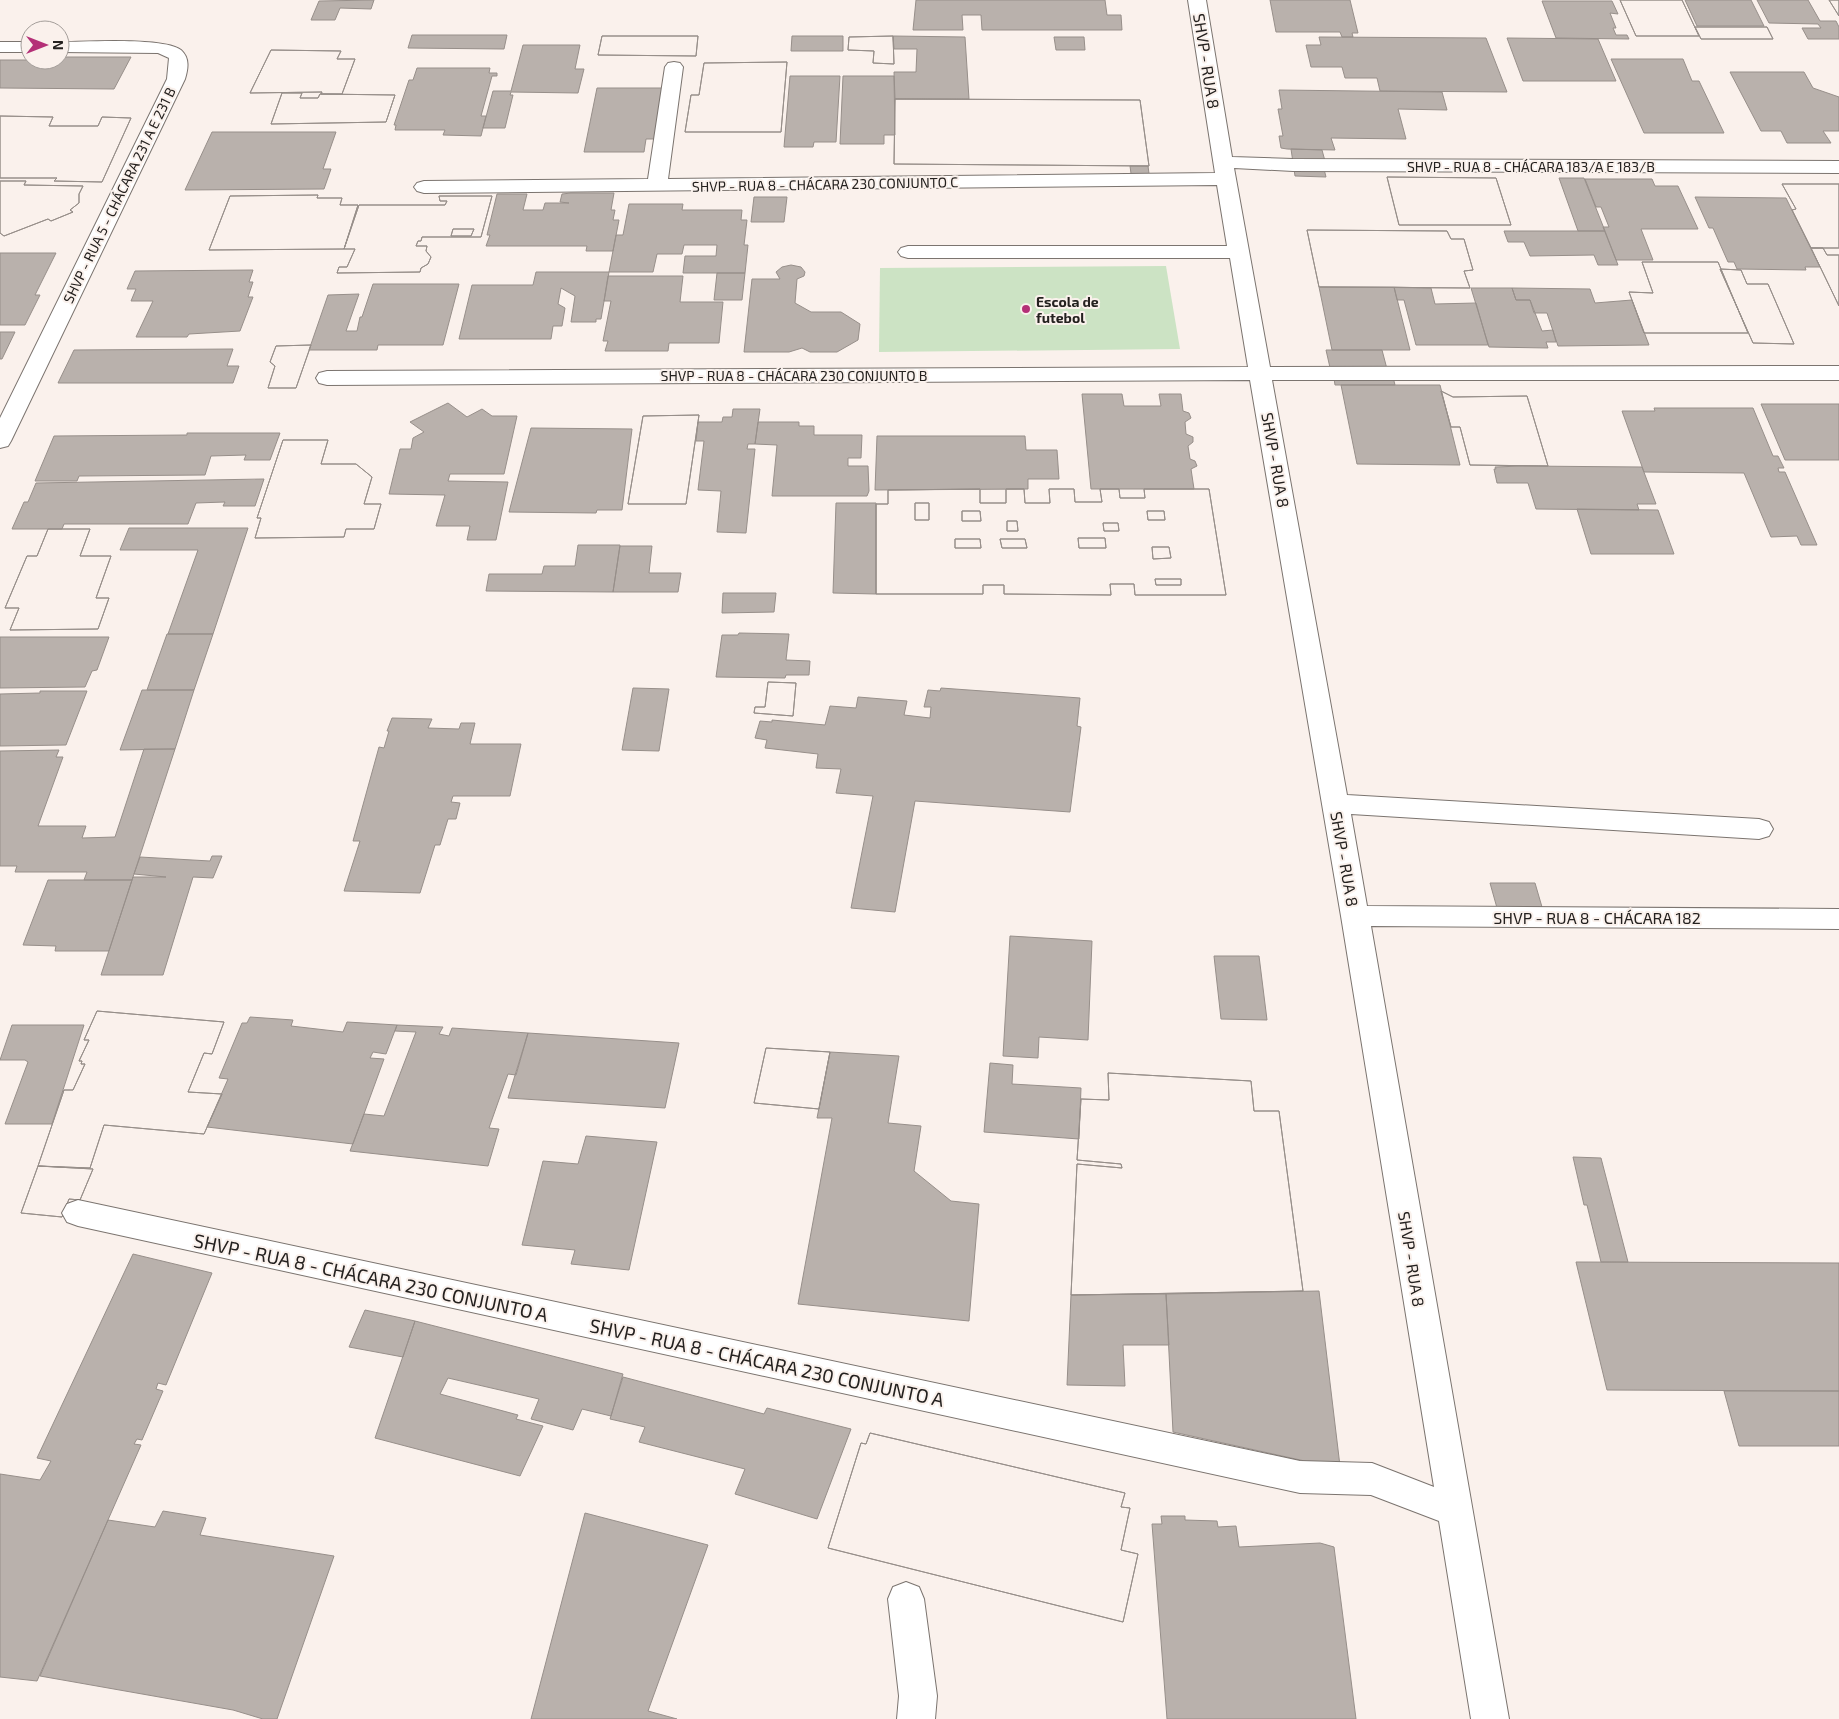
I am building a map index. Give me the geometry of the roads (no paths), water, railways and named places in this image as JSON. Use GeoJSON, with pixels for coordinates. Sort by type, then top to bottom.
{"type":"FeatureCollection","features":[{"type":"Feature","properties":{"kind":"street","name":"SHVP - RUA 8"},"geometry":{"type":"LineString","coordinates":[[1197,0],[1355,916],[1490,1719]]}},
{"type":"Feature","properties":{"kind":"street"},"geometry":{"type":"LineString","coordinates":[[0,46],[20,47]]}},
{"type":"Feature","properties":{"kind":"street","name":"SHVP - RUA 5 - CHÁCARA 231 A E 231 B"},"geometry":{"type":"LineString","coordinates":[[0,441],[116,207],[176,79],[180,63],[177,56],[169,51],[158,48],[70,47]]}},
{"type":"Feature","properties":{"kind":"street"},"geometry":{"type":"LineString","coordinates":[[657,186],[674,67]]}},
{"type":"Feature","properties":{"kind":"street","name":"SHVP - RUA 8 - CHÁCARA 183/A E 183/B"},"geometry":{"type":"LineString","coordinates":[[1225,171],[1293,166],[1839,167]]}},
{"type":"Feature","properties":{"kind":"street","name":"SHVP - RUA 8 - CHÁCARA 230 CONJUNTO C"},"geometry":{"type":"LineString","coordinates":[[424,188],[657,186],[1225,171]]}},
{"type":"Feature","properties":{"kind":"street"},"geometry":{"type":"LineString","coordinates":[[908,252],[1240,252]]}},
{"type":"Feature","properties":{"kind":"street"},"geometry":{"type":"LineString","coordinates":[[1262,374],[1839,374]]}},
{"type":"Feature","properties":{"kind":"street","name":"SHVP - RUA 8 - CHÁCARA 230 CONJUNTO B"},"geometry":{"type":"LineString","coordinates":[[327,378],[1262,374]]}},
{"type":"Feature","properties":{"kind":"street"},"geometry":{"type":"LineString","coordinates":[[1335,804],[1759,829]]}},
{"type":"Feature","properties":{"kind":"street","name":"SHVP - RUA 8 - CHÁCARA 182"},"geometry":{"type":"LineString","coordinates":[[1355,916],[1839,919]]}},
{"type":"Feature","properties":{"kind":"street","name":"SHVP - RUA 8 - CHÁCARA 230 CONJUNTO A"},"geometry":{"type":"LineString","coordinates":[[78,1213],[1300,1477],[1372,1479],[1454,1510]]}},
{"type":"Feature","properties":{"kind":"street"},"geometry":{"type":"LineString","coordinates":[[906,1599],[918,1696],[916,1719]]}},
{"type":"Feature","properties":{"kind":"place","name":"Escola de futebol"},"geometry":{"type":"Point","coordinates":[1026,309]}}]}
